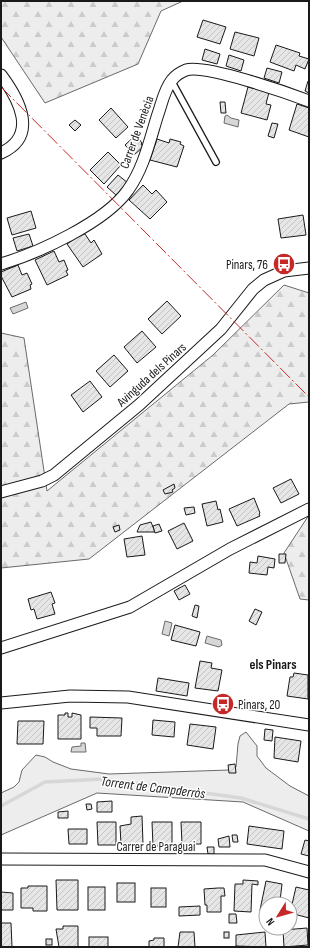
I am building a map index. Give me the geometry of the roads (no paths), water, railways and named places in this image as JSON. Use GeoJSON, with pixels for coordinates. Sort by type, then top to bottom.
{"type":"FeatureCollection","features":[{"type":"Feature","properties":{"kind":"street"},"geometry":{"type":"LineString","coordinates":[[171,80],[185,70],[195,68],[243,79],[309,101]]}},
{"type":"Feature","properties":{"kind":"street"},"geometry":{"type":"LineString","coordinates":[[1,76],[18,100],[23,118],[22,127],[15,143],[1,153]]}},
{"type":"Feature","properties":{"kind":"street","name":"Carrer de Venècia"},"geometry":{"type":"LineString","coordinates":[[1,264],[39,251],[63,238],[108,210],[128,191],[140,169],[165,93],[171,80]]}},
{"type":"Feature","properties":{"kind":"street","name":"Avinguda dels Pinars"},"geometry":{"type":"LineString","coordinates":[[1,492],[54,475],[139,405],[221,329],[253,289],[264,280],[284,271],[309,268]]}},
{"type":"Feature","properties":{"kind":"street"},"geometry":{"type":"LineString","coordinates":[[1,648],[130,607],[230,549],[309,509]]}},
{"type":"Feature","properties":{"kind":"street"},"geometry":{"type":"LineString","coordinates":[[1,703],[70,696],[128,697],[309,725]]}},
{"type":"Feature","properties":{"kind":"street","name":"Carrer de Paraguai"},"geometry":{"type":"LineString","coordinates":[[1,859],[265,860],[309,872]]}},
{"type":"Feature","properties":{"kind":"lane"},"geometry":{"type":"LineString","coordinates":[[171,80],[216,162]]}},
{"type":"Feature","properties":{"kind":"waterway","name":"Torrent de Campderròs"},"geometry":{"type":"LineString","coordinates":[[1,806],[45,782],[103,779],[241,798],[309,819]]}},
{"type":"Feature","properties":{"kind":"place","name":"Pinars, 76"},"geometry":{"type":"Point","coordinates":[284,264]}},
{"type":"Feature","properties":{"kind":"place","name":"Pinars, 20"},"geometry":{"type":"Point","coordinates":[223,704]}},
{"type":"Feature","properties":{"kind":"district","name":"els Pinars"},"geometry":{"type":"Point","coordinates":[273,664]}}]}
